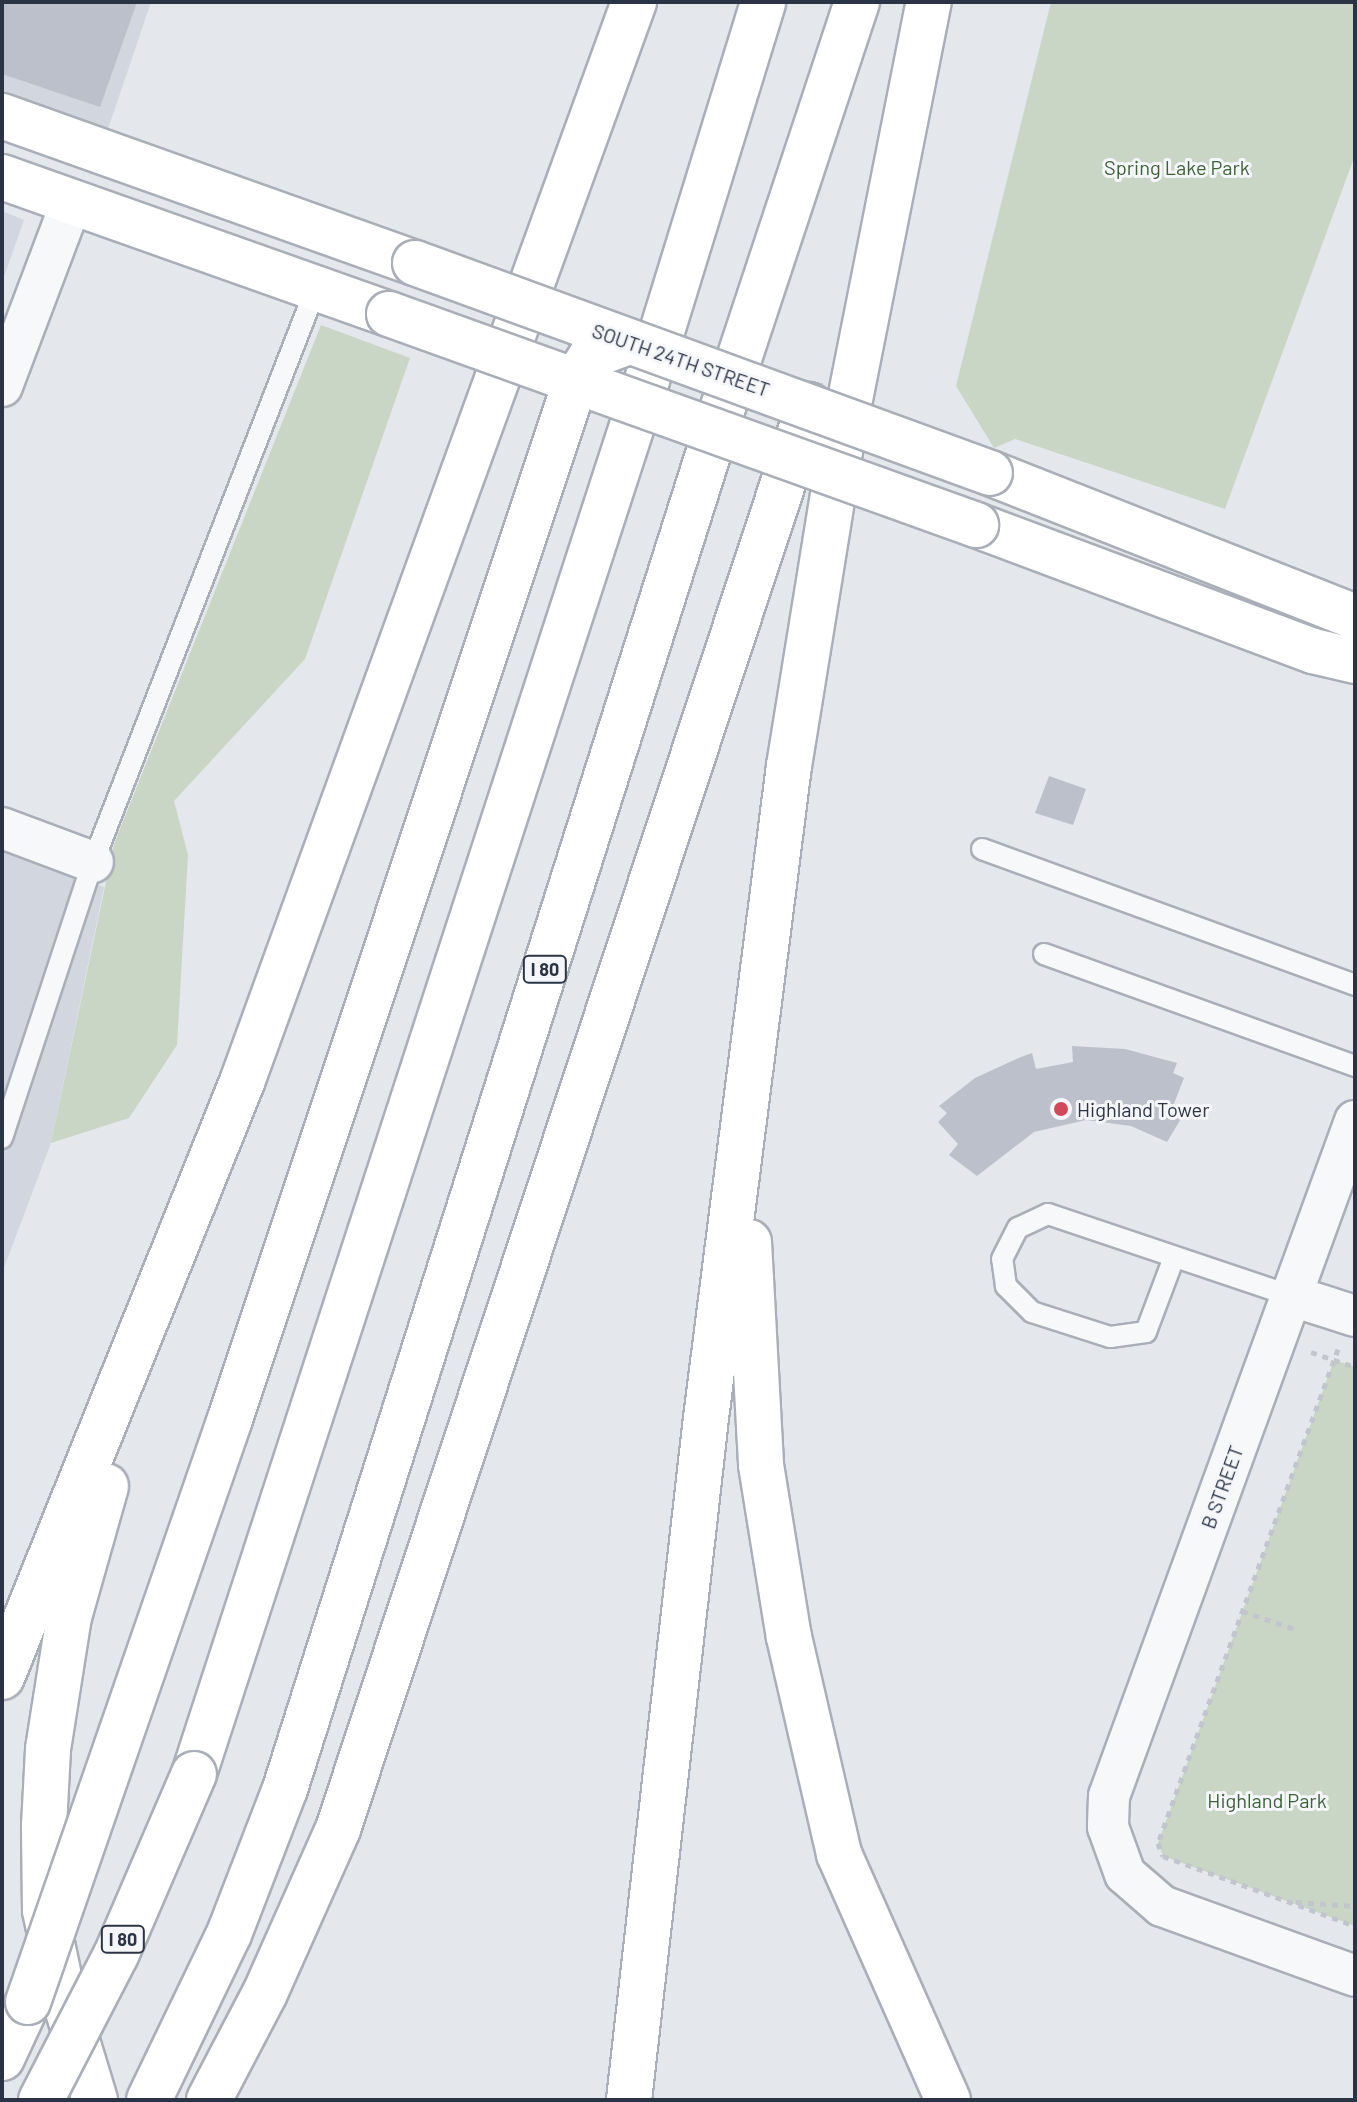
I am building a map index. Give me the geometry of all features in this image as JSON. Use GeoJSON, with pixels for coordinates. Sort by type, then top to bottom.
{"type":"FeatureCollection","features":[{"type":"Feature","properties":{"kind":"main road"},"geometry":{"type":"LineString","coordinates":[[95,2100],[63,1995],[45,1910],[46,1795],[56,1691],[73,1602],[103,1495],[242,1082],[634,2]]}},
{"type":"Feature","properties":{"kind":"main road","name":"I 80"},"geometry":{"type":"LineString","coordinates":[[41,2100],[116,1955],[194,1774],[643,395],[763,2]]}},
{"type":"Feature","properties":{"kind":"main road","name":"I 80"},"geometry":{"type":"LineString","coordinates":[[149,2100],[229,1934],[285,1789],[723,407],[857,2]]}},
{"type":"Feature","properties":{"kind":"main road"},"geometry":{"type":"LineString","coordinates":[[629,2100],[754,1024],[840,450],[929,2]]}},
{"type":"Feature","properties":{"kind":"main road","name":"SOUTH 24TH STREET"},"geometry":{"type":"LineString","coordinates":[[2,116],[809,405],[1264,577],[1355,617]]}},
{"type":"Feature","properties":{"kind":"main road"},"geometry":{"type":"LineString","coordinates":[[2,177],[789,457],[1313,651],[1355,661]]}},
{"type":"Feature","properties":{"kind":"main road"},"geometry":{"type":"LineString","coordinates":[[2,2058],[28,2002],[230,1419],[576,380],[591,356],[629,342]]}},
{"type":"Feature","properties":{"kind":"main road"},"geometry":{"type":"LineString","coordinates":[[209,2100],[265,1993],[338,1829],[789,457],[809,405]]}},
{"type":"Feature","properties":{"kind":"main road"},"geometry":{"type":"LineString","coordinates":[[754,1024],[750,1281],[761,1465],[789,1637],[839,1854],[948,2100]]}},
{"type":"Feature","properties":{"kind":"main road"},"geometry":{"type":"LineString","coordinates":[[2,1677],[242,1082]]}},
{"type":"Feature","properties":{"kind":"street"},"geometry":{"type":"LineString","coordinates":[[2,386],[71,203]]}},
{"type":"Feature","properties":{"kind":"street"},"geometry":{"type":"LineString","coordinates":[[2,828],[93,862]]}},
{"type":"Feature","properties":{"kind":"street","name":"B STREET"},"geometry":{"type":"LineString","coordinates":[[1355,1121],[1109,1796],[1108,1827],[1116,1856],[1142,1893],[1162,1906],[1355,1976]]}},
{"type":"Feature","properties":{"kind":"street"},"geometry":{"type":"LineString","coordinates":[[1292,1296],[1355,1316]]}},
{"type":"Feature","properties":{"kind":"lane"},"geometry":{"type":"LineString","coordinates":[[2,1138],[93,862],[316,288]]}},
{"type":"Feature","properties":{"kind":"lane"},"geometry":{"type":"LineString","coordinates":[[982,849],[1355,985]]}},
{"type":"Feature","properties":{"kind":"lane"},"geometry":{"type":"LineString","coordinates":[[1044,954],[1355,1066]]}},
{"type":"Feature","properties":{"kind":"lane"},"geometry":{"type":"LineString","coordinates":[[1173,1260],[1146,1332],[1110,1337],[1032,1312],[1006,1286],[1002,1259],[1018,1228],[1048,1214],[1173,1260],[1292,1296]]}},
{"type":"Feature","properties":{"kind":"path"},"geometry":{"type":"LineString","coordinates":[[1355,1367],[1334,1360],[1158,1843],[1163,1856],[1355,1926]]}},
{"type":"Feature","properties":{"kind":"path"},"geometry":{"type":"LineString","coordinates":[[1242,1611],[1295,1629]]}},
{"type":"Feature","properties":{"kind":"path"},"geometry":{"type":"LineString","coordinates":[[1287,1901],[1355,1906]]}},
{"type":"Feature","properties":{"kind":"shaded area"},"geometry":{"type":"Polygon","coordinates":[[[2,2],[151,2],[108,129],[2,92],[2,2]]]}},
{"type":"Feature","properties":{"kind":"shaded area"},"geometry":{"type":"Polygon","coordinates":[[[2,211],[24,220],[2,282],[2,211]]]}},
{"type":"Feature","properties":{"kind":"shaded area"},"geometry":{"type":"Polygon","coordinates":[[[2,849],[104,887],[51,1143],[2,1273],[2,849]]]}},
{"type":"Feature","properties":{"kind":"green space","name":"Spring Lake Park"},"geometry":{"type":"Polygon","coordinates":[[[1051,2],[1355,2],[1355,155],[1225,509],[1015,439],[994,448],[956,386],[1051,2]]]}},
{"type":"Feature","properties":{"kind":"green space"},"geometry":{"type":"Polygon","coordinates":[[[321,325],[410,358],[305,659],[174,801],[188,855],[177,1045],[129,1118],[51,1143],[114,844],[321,325]]]}},
{"type":"Feature","properties":{"kind":"green space","name":"Highland Park"},"geometry":{"type":"Polygon","coordinates":[[[1334,1360],[1355,1367],[1355,1926],[1163,1856],[1158,1843],[1334,1360]]]}},
{"type":"Feature","properties":{"kind":"building"},"geometry":{"type":"Polygon","coordinates":[[[2,2],[137,2],[100,107],[2,74],[2,2]]]}},
{"type":"Feature","properties":{"kind":"building"},"geometry":{"type":"Polygon","coordinates":[[[1049,776],[1086,789],[1073,825],[1035,813],[1049,776]]]}},
{"type":"Feature","properties":{"kind":"building","name":"Highland Tower"},"geometry":{"type":"Polygon","coordinates":[[[1072,1046],[1125,1049],[1177,1063],[1173,1073],[1184,1078],[1173,1106],[1185,1112],[1167,1142],[1131,1126],[1086,1120],[1034,1132],[977,1176],[949,1155],[958,1144],[938,1122],[947,1113],[939,1106],[975,1078],[1032,1053],[1036,1069],[1073,1062],[1072,1046]]]}},
{"type":"Feature","properties":{"kind":"place","name":"Highland Tower"},"geometry":{"type":"Point","coordinates":[1061,1109]}}]}
